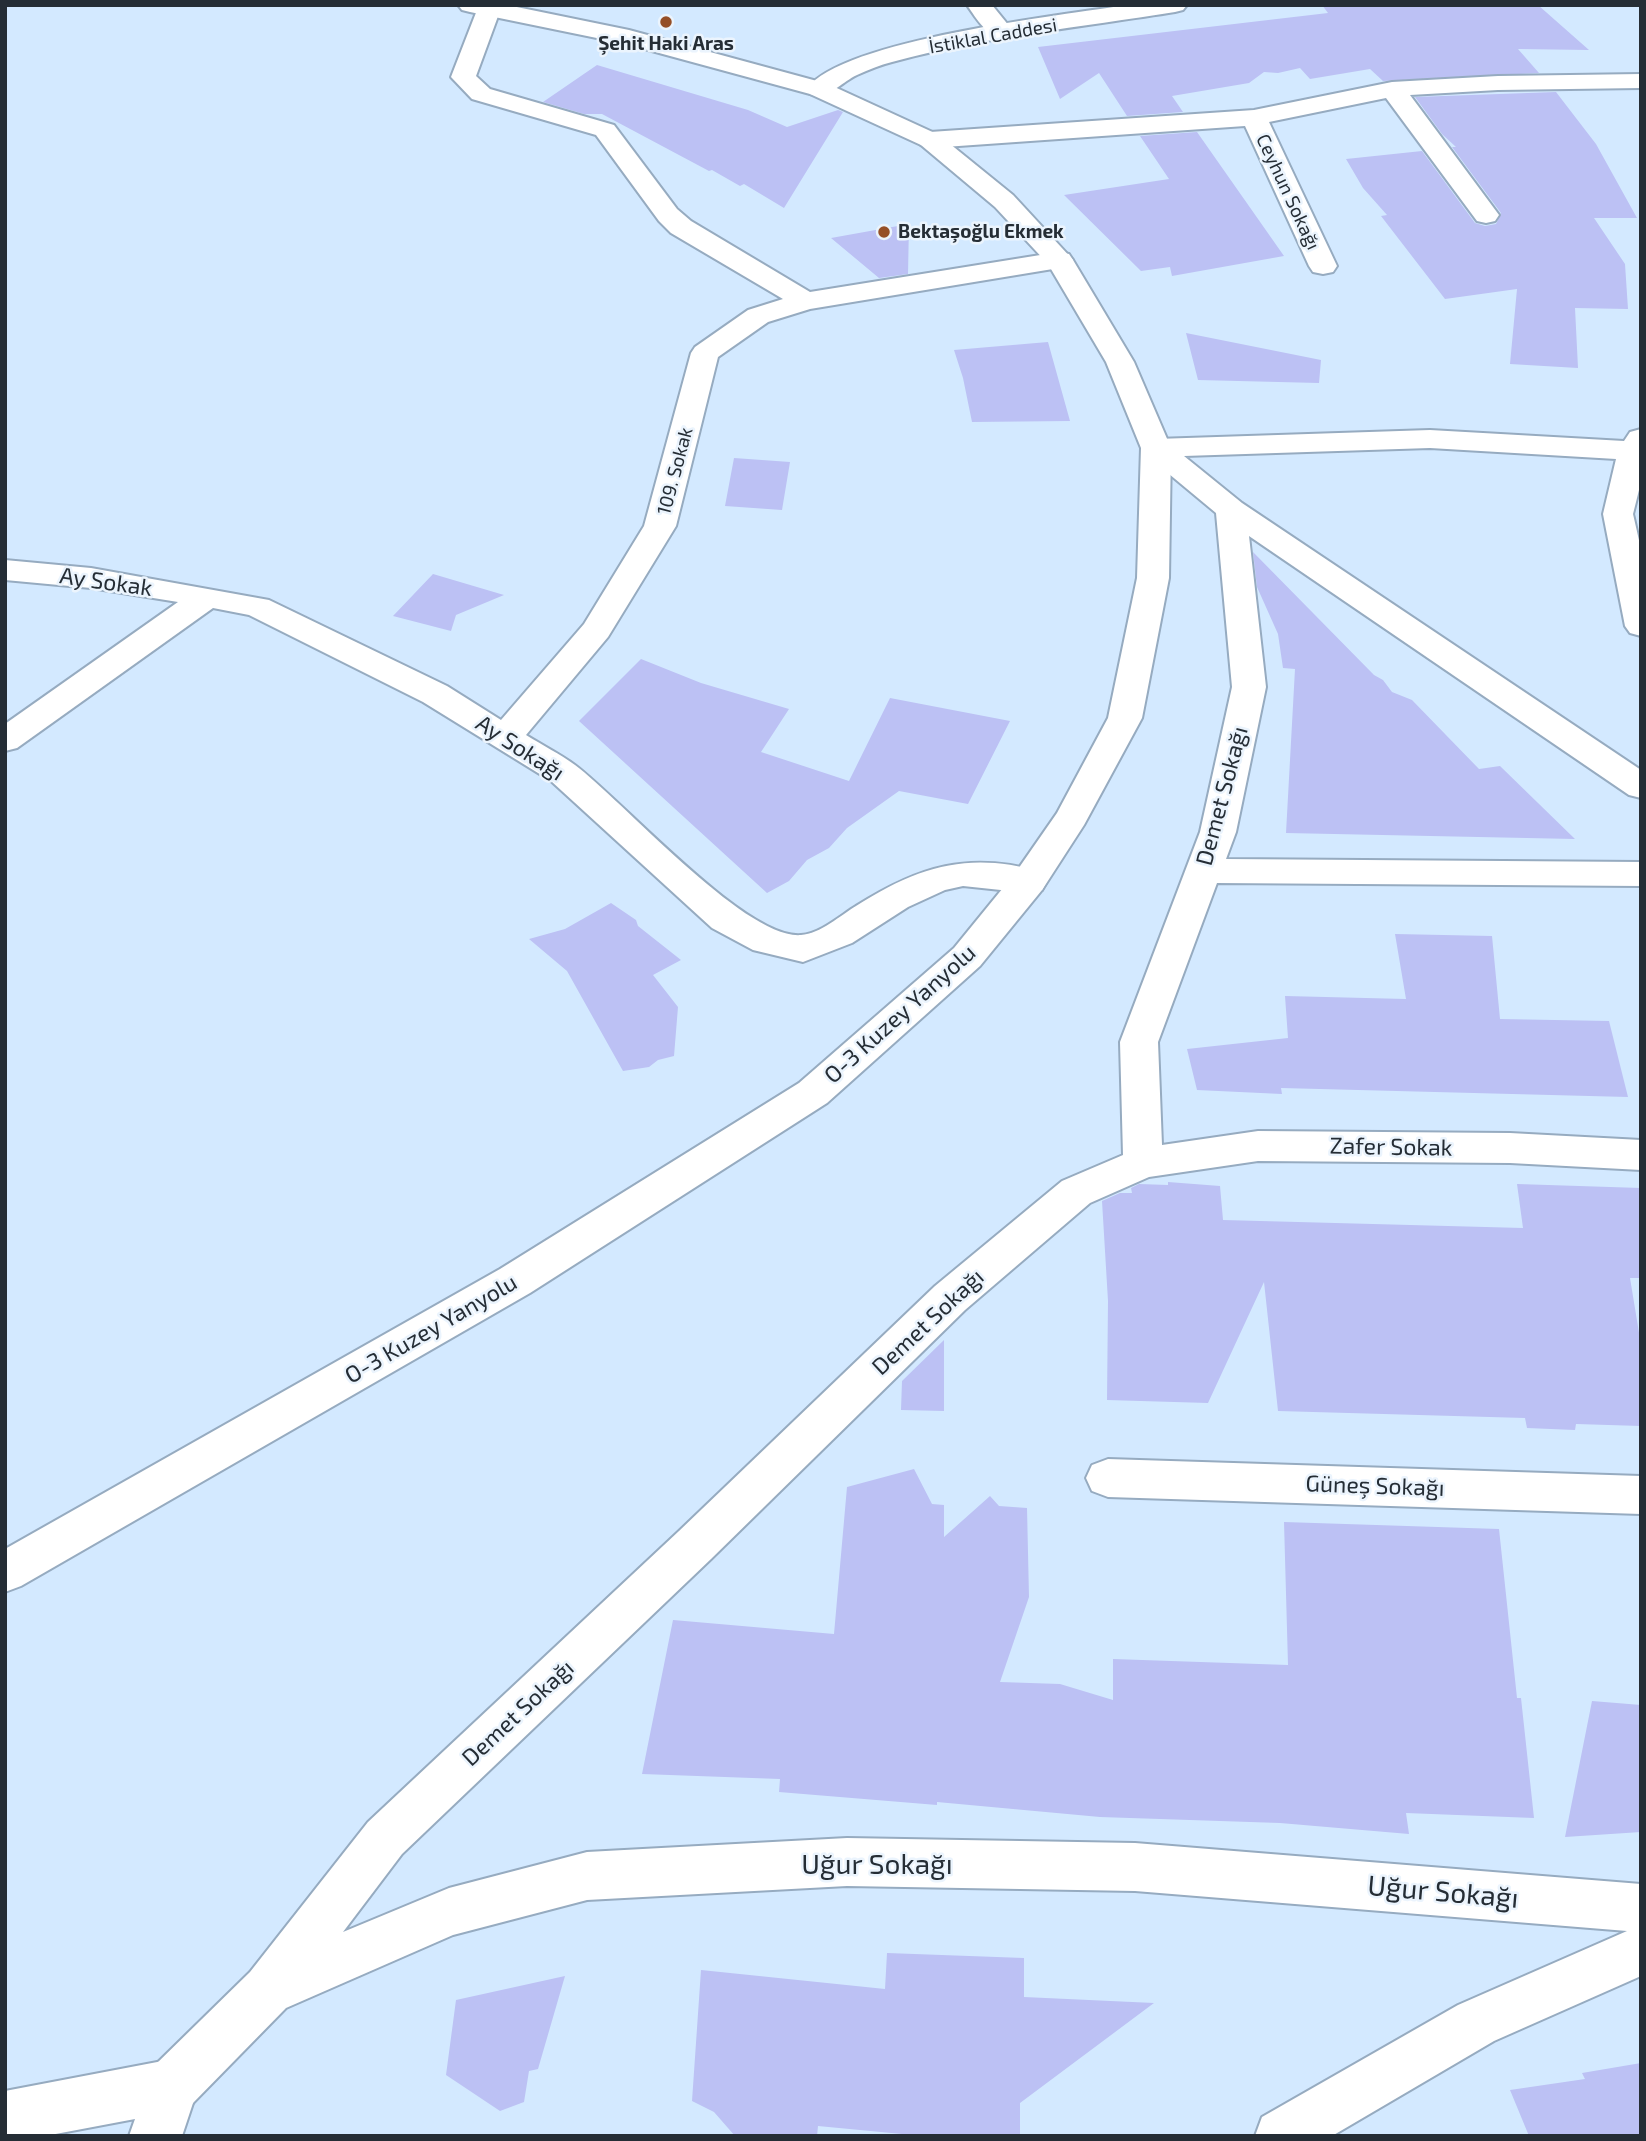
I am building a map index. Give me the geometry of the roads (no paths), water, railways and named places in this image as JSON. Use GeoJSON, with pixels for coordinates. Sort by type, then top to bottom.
{"type":"FeatureCollection","features":[{"type":"Feature","properties":{"kind":"street"},"geometry":{"type":"LineString","coordinates":[[979,5],[1002,32]]}},
{"type":"Feature","properties":{"kind":"street","name":"İstiklal Caddesi"},"geometry":{"type":"LineString","coordinates":[[820,89],[846,70],[884,56],[1002,32],[1175,5]]}},
{"type":"Feature","properties":{"kind":"street"},"geometry":{"type":"LineString","coordinates":[[481,6],[463,77],[481,94],[605,130],[668,215],[681,227],[806,300]]}},
{"type":"Feature","properties":{"kind":"street","name":"O-3 Kuzey Yanyolu"},"geometry":{"type":"LineString","coordinates":[[5,1572],[515,1281],[814,1093],[967,957],[1029,881],[1072,817],[1125,718],[1153,578],[1156,449],[1121,362],[1059,260],[1004,201],[930,140],[820,89],[629,37],[481,6]]}},
{"type":"Feature","properties":{"kind":"street"},"geometry":{"type":"LineString","coordinates":[[930,140],[1254,118],[1392,89],[1498,83],[1639,82]]}},
{"type":"Feature","properties":{"kind":"street"},"geometry":{"type":"LineString","coordinates":[[1392,89],[1486,215]]}},
{"type":"Feature","properties":{"kind":"street","name":"Ceyhun Sokağı"},"geometry":{"type":"LineString","coordinates":[[1254,118],[1322,267]]}},
{"type":"Feature","properties":{"kind":"street","name":"109. Sokak"},"geometry":{"type":"LineString","coordinates":[[505,737],[597,630],[660,527],[705,354],[758,316],[806,300],[1059,260]]}},
{"type":"Feature","properties":{"kind":"street"},"geometry":{"type":"LineString","coordinates":[[1156,449],[1430,439],[1638,446],[1618,514],[1641,626]]}},
{"type":"Feature","properties":{"kind":"street"},"geometry":{"type":"LineString","coordinates":[[1156,449],[1231,510],[1641,788]]}},
{"type":"Feature","properties":{"kind":"street","name":"Demet Sokağı"},"geometry":{"type":"LineString","coordinates":[[268,1990],[385,1838],[695,1545],[950,1298],[1076,1192],[1143,1163],[1139,1042],[1218,832],[1249,687],[1231,510]]}},
{"type":"Feature","properties":{"kind":"street","name":"Ay Sokak"},"geometry":{"type":"LineString","coordinates":[[5,570],[91,578],[207,597]]}},
{"type":"Feature","properties":{"kind":"street"},"geometry":{"type":"LineString","coordinates":[[5,740],[207,597]]}},
{"type":"Feature","properties":{"kind":"street","name":"Ay Sokağı"},"geometry":{"type":"LineString","coordinates":[[207,597],[258,607],[435,694],[505,737],[563,773],[725,919],[766,941],[803,949],[839,934],[895,898],[937,879],[963,874],[1029,881]]}},
{"type":"Feature","properties":{"kind":"street"},"geometry":{"type":"LineString","coordinates":[[1203,871],[1641,874]]}},
{"type":"Feature","properties":{"kind":"street","name":"Zafer Sokak"},"geometry":{"type":"LineString","coordinates":[[1143,1163],[1258,1146],[1510,1149],[1641,1155]]}},
{"type":"Feature","properties":{"kind":"street","name":"Güneş Sokağı"},"geometry":{"type":"LineString","coordinates":[[1108,1478],[1641,1495]]}},
{"type":"Feature","properties":{"kind":"street","name":"Uğur Sokağı"},"geometry":{"type":"LineString","coordinates":[[173,2085],[268,1990],[449,1912],[587,1876],[847,1862],[1135,1867],[1641,1908]]}},
{"type":"Feature","properties":{"kind":"street"},"geometry":{"type":"LineString","coordinates":[[1280,2136],[1476,2022],[1641,1950]]}},
{"type":"Feature","properties":{"kind":"street"},"geometry":{"type":"LineString","coordinates":[[5,2117],[173,2085]]}},
{"type":"Feature","properties":{"kind":"street"},"geometry":{"type":"LineString","coordinates":[[155,2136],[173,2085]]}},
{"type":"Feature","properties":{"kind":"place","name":"Şehit Haki Aras"},"geometry":{"type":"Point","coordinates":[666,22]}},
{"type":"Feature","properties":{"kind":"place","name":"Bektaşoğlu Ekmek"},"geometry":{"type":"Point","coordinates":[884,232]}}]}
